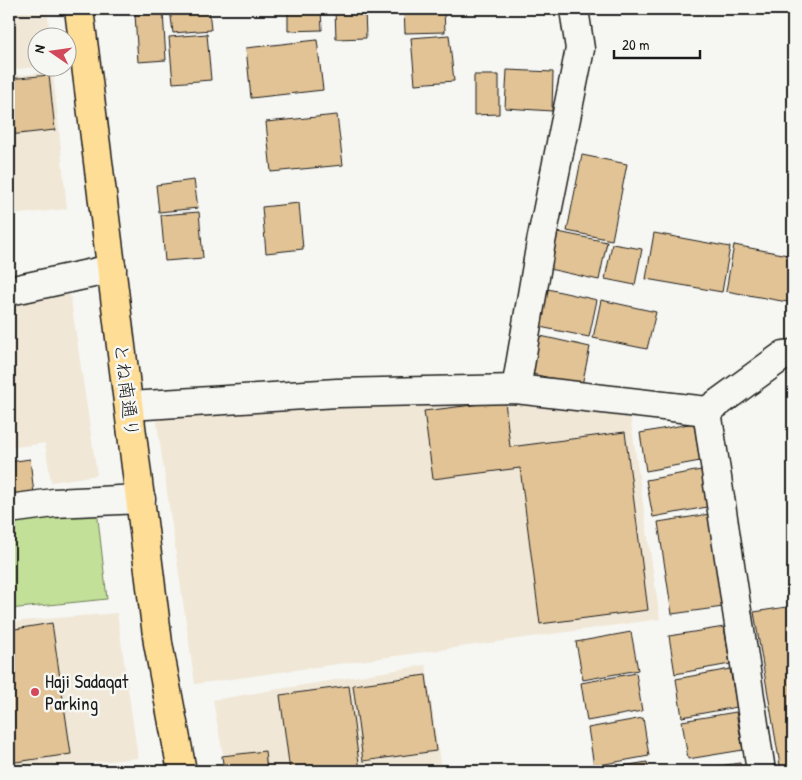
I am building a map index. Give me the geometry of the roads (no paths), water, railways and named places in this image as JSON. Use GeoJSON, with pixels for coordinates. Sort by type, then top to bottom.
{"type":"FeatureCollection","features":[{"type":"Feature","properties":{"kind":"main road","name":"とね南通り"},"geometry":{"type":"LineString","coordinates":[[78,9],[130,406],[158,643],[182,771]]}},
{"type":"Feature","properties":{"kind":"street"},"geometry":{"type":"LineString","coordinates":[[516,389],[541,242],[580,49],[574,9]]}},
{"type":"Feature","properties":{"kind":"street"},"geometry":{"type":"LineString","coordinates":[[9,291],[112,269]]}},
{"type":"Feature","properties":{"kind":"street"},"geometry":{"type":"LineString","coordinates":[[130,406],[337,393],[516,389],[707,411],[784,355],[793,354]]}},
{"type":"Feature","properties":{"kind":"street"},"geometry":{"type":"LineString","coordinates":[[707,411],[761,771]]}},
{"type":"Feature","properties":{"kind":"street"},"geometry":{"type":"LineString","coordinates":[[9,509],[54,503],[141,499]]}},
{"type":"Feature","properties":{"kind":"place","name":"Haji Sadaqat Parking"},"geometry":{"type":"Point","coordinates":[35,692]}}]}
